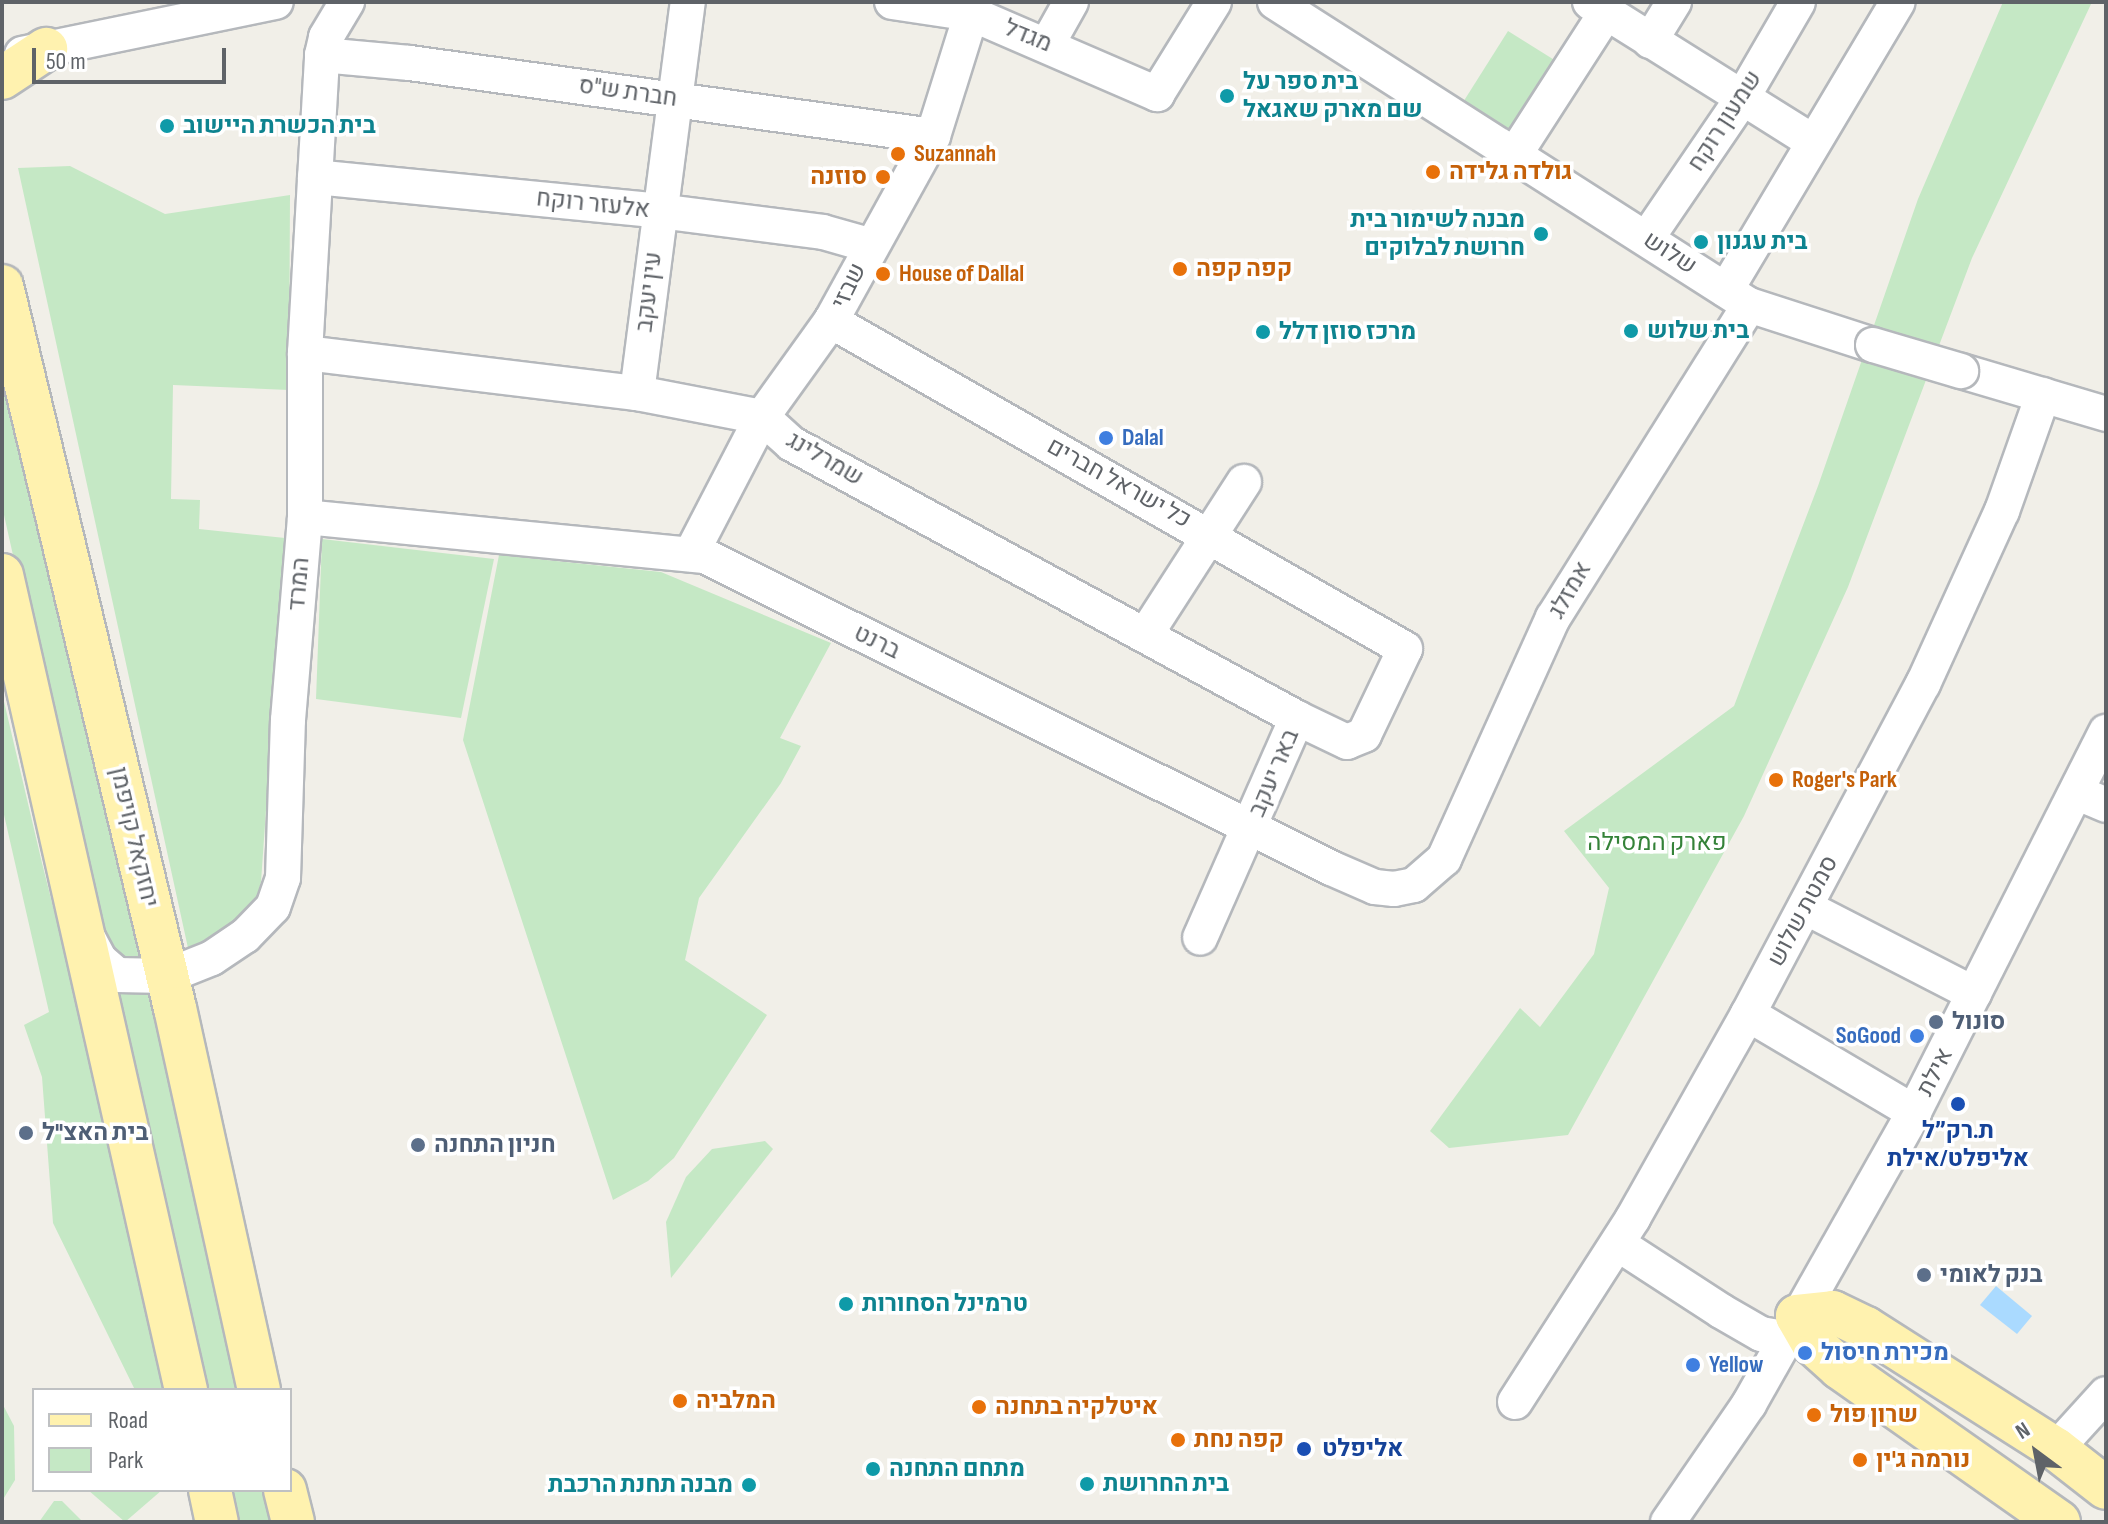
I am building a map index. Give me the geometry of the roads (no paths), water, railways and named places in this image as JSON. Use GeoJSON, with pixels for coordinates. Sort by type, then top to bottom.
{"type":"FeatureCollection","features":[{"type":"Feature","properties":{"kind":"main road"},"geometry":{"type":"LineString","coordinates":[[2,78],[46,49]]}},
{"type":"Feature","properties":{"kind":"main road","name":"יחזקאל קויפמן"},"geometry":{"type":"LineString","coordinates":[[2,286],[167,976],[259,1388]]}},
{"type":"Feature","properties":{"kind":"main road"},"geometry":{"type":"LineString","coordinates":[[2,575],[186,1388]]}},
{"type":"Feature","properties":{"kind":"main road"},"geometry":{"type":"LineString","coordinates":[[2059,1522],[1840,1368],[1798,1333],[1833,1312],[1866,1328],[2056,1449],[2106,1488]]}},
{"type":"Feature","properties":{"kind":"main road"},"geometry":{"type":"LineString","coordinates":[[203,1522],[208,1492]]}},
{"type":"Feature","properties":{"kind":"main road"},"geometry":{"type":"LineString","coordinates":[[209,1492],[217,1522]]}},
{"type":"Feature","properties":{"kind":"main road"},"geometry":{"type":"LineString","coordinates":[[286,1492],[293,1522]]}},
{"type":"Feature","properties":{"kind":"street"},"geometry":{"type":"LineString","coordinates":[[2,56],[276,2]]}},
{"type":"Feature","properties":{"kind":"street","name":"המרד"},"geometry":{"type":"LineString","coordinates":[[75,904],[88,939],[108,969],[135,978],[167,976],[212,958],[245,936],[273,907],[283,878],[288,720],[305,517],[305,353],[322,55],[326,37],[347,2]]}},
{"type":"Feature","properties":{"kind":"street","name":"עין יעקב"},"geometry":{"type":"LineString","coordinates":[[637,393],[672,98],[688,2]]}},
{"type":"Feature","properties":{"kind":"street","name":"מגדל"},"geometry":{"type":"LineString","coordinates":[[892,2],[973,8],[1157,94],[1214,2]]}},
{"type":"Feature","properties":{"kind":"street"},"geometry":{"type":"LineString","coordinates":[[1048,43],[1071,2]]}},
{"type":"Feature","properties":{"kind":"street","name":"שלוש"},"geometry":{"type":"LineString","coordinates":[[1275,2],[1313,12],[1515,154],[1737,298],[1873,345],[2106,414]]}},
{"type":"Feature","properties":{"kind":"street"},"geometry":{"type":"LineString","coordinates":[[1650,41],[1674,2]]}},
{"type":"Feature","properties":{"kind":"street","name":"שמעון רוקח"},"geometry":{"type":"LineString","coordinates":[[1647,238],[1741,100],[1798,2]]}},
{"type":"Feature","properties":{"kind":"street","name":"אמזלג"},"geometry":{"type":"LineString","coordinates":[[1414,885],[1444,859],[1553,618],[1737,298],[1813,142],[1898,2]]}},
{"type":"Feature","properties":{"kind":"street"},"geometry":{"type":"LineString","coordinates":[[1515,154],[1598,7],[1741,100],[1813,142]]}},
{"type":"Feature","properties":{"kind":"street","name":"שבזי"},"geometry":{"type":"LineString","coordinates":[[691,554],[762,417],[831,321],[869,245],[933,136],[973,8]]}},
{"type":"Feature","properties":{"kind":"street","name":"חברת ש\"ס"},"geometry":{"type":"LineString","coordinates":[[322,55],[672,98],[933,136]]}},
{"type":"Feature","properties":{"kind":"street","name":"אלעזר רוקח"},"geometry":{"type":"LineString","coordinates":[[315,177],[659,211],[823,232],[869,245]]}},
{"type":"Feature","properties":{"kind":"street","name":"כל ישראל חברים"},"geometry":{"type":"LineString","coordinates":[[831,321],[1208,533],[1405,649]]}},
{"type":"Feature","properties":{"kind":"street","name":"שמרלינג"},"geometry":{"type":"LineString","coordinates":[[305,353],[637,393],[762,417],[792,444],[1297,718]]}},
{"type":"Feature","properties":{"kind":"street","name":"סמטת שלוש"},"geometry":{"type":"LineString","coordinates":[[1515,1402],[1618,1244],[1748,1014],[1923,684],[2002,511],[2043,395]]}},
{"type":"Feature","properties":{"kind":"street"},"geometry":{"type":"LineString","coordinates":[[1146,634],[1208,533],[1244,482]]}},
{"type":"Feature","properties":{"kind":"street","name":"ברנט"},"geometry":{"type":"LineString","coordinates":[[305,517],[691,554],[1375,887],[1414,885]]}},
{"type":"Feature","properties":{"kind":"street","name":"באר יעקב"},"geometry":{"type":"LineString","coordinates":[[1200,938],[1297,718],[1347,742],[1364,735],[1405,649]]}},
{"type":"Feature","properties":{"kind":"street","name":"אילת"},"geometry":{"type":"LineString","coordinates":[[1668,1522],[1798,1333],[1974,994],[2092,799],[2106,732]]}},
{"type":"Feature","properties":{"kind":"street"},"geometry":{"type":"LineString","coordinates":[[1805,907],[1974,994]]}},
{"type":"Feature","properties":{"kind":"street"},"geometry":{"type":"LineString","coordinates":[[1748,1014],[1914,1112]]}},
{"type":"Feature","properties":{"kind":"street"},"geometry":{"type":"LineString","coordinates":[[1618,1244],[1761,1334],[1798,1333]]}},
{"type":"Feature","properties":{"kind":"street"},"geometry":{"type":"LineString","coordinates":[[2056,1449],[2104,1399]]}},
{"type":"Feature","properties":{"kind":"water"},"geometry":{"type":"Polygon","coordinates":[[[1996,1286],[2032,1316],[2017,1334],[1980,1305],[1996,1286]]]}},
{"type":"Feature","properties":{"kind":"place","name":"בית ספר על שם מארק שאגאל"},"geometry":{"type":"Point","coordinates":[1227,96]}},
{"type":"Feature","properties":{"kind":"place","name":"בית הכשרת היישוב"},"geometry":{"type":"Point","coordinates":[167,126]}},
{"type":"Feature","properties":{"kind":"place","name":"Suzannah"},"geometry":{"type":"Point","coordinates":[898,154]}},
{"type":"Feature","properties":{"kind":"place","name":"גולדה גלידה"},"geometry":{"type":"Point","coordinates":[1433,172]}},
{"type":"Feature","properties":{"kind":"place","name":"סוזנה"},"geometry":{"type":"Point","coordinates":[883,177]}},
{"type":"Feature","properties":{"kind":"place","name":"מבנה לשימור בית חרושת לבלוקים"},"geometry":{"type":"Point","coordinates":[1541,234]}},
{"type":"Feature","properties":{"kind":"place","name":"בית עגנון"},"geometry":{"type":"Point","coordinates":[1701,242]}},
{"type":"Feature","properties":{"kind":"place","name":"קפה קפה"},"geometry":{"type":"Point","coordinates":[1180,269]}},
{"type":"Feature","properties":{"kind":"place","name":"House of Dallal"},"geometry":{"type":"Point","coordinates":[883,274]}},
{"type":"Feature","properties":{"kind":"place","name":"בית שלוש"},"geometry":{"type":"Point","coordinates":[1631,331]}},
{"type":"Feature","properties":{"kind":"place","name":"מרכז סוזן דלל"},"geometry":{"type":"Point","coordinates":[1263,332]}},
{"type":"Feature","properties":{"kind":"place","name":"Dalal"},"geometry":{"type":"Point","coordinates":[1106,438]}},
{"type":"Feature","properties":{"kind":"place","name":"Roger's Park"},"geometry":{"type":"Point","coordinates":[1776,780]}},
{"type":"Feature","properties":{"kind":"place","name":"סונול"},"geometry":{"type":"Point","coordinates":[1936,1022]}},
{"type":"Feature","properties":{"kind":"place","name":"SoGood"},"geometry":{"type":"Point","coordinates":[1917,1036]}},
{"type":"Feature","properties":{"kind":"place","name":"ת.רק״ל אליפלט/אילת"},"geometry":{"type":"Point","coordinates":[1958,1104]}},
{"type":"Feature","properties":{"kind":"place","name":"בית האצ\"ל"},"geometry":{"type":"Point","coordinates":[26,1133]}},
{"type":"Feature","properties":{"kind":"place","name":"חניון התחנה"},"geometry":{"type":"Point","coordinates":[418,1145]}},
{"type":"Feature","properties":{"kind":"place","name":"בנק לאומי"},"geometry":{"type":"Point","coordinates":[1924,1275]}},
{"type":"Feature","properties":{"kind":"place","name":"טרמינל הסחורות"},"geometry":{"type":"Point","coordinates":[846,1304]}},
{"type":"Feature","properties":{"kind":"place","name":"מכירת חיסול"},"geometry":{"type":"Point","coordinates":[1805,1353]}},
{"type":"Feature","properties":{"kind":"place","name":"Yellow"},"geometry":{"type":"Point","coordinates":[1693,1365]}},
{"type":"Feature","properties":{"kind":"place","name":"המלביה"},"geometry":{"type":"Point","coordinates":[680,1401]}},
{"type":"Feature","properties":{"kind":"place","name":"איטלקיה בתחנה"},"geometry":{"type":"Point","coordinates":[979,1407]}},
{"type":"Feature","properties":{"kind":"place","name":"שרון פול"},"geometry":{"type":"Point","coordinates":[1814,1415]}},
{"type":"Feature","properties":{"kind":"place","name":"קפה נחת"},"geometry":{"type":"Point","coordinates":[1178,1440]}},
{"type":"Feature","properties":{"kind":"place","name":"אליפלט"},"geometry":{"type":"Point","coordinates":[1304,1449]}},
{"type":"Feature","properties":{"kind":"place","name":"נורמה ג'ין"},"geometry":{"type":"Point","coordinates":[1860,1460]}},
{"type":"Feature","properties":{"kind":"place","name":"מתחם התחנה"},"geometry":{"type":"Point","coordinates":[873,1469]}},
{"type":"Feature","properties":{"kind":"place","name":"בית החרושת"},"geometry":{"type":"Point","coordinates":[1087,1484]}},
{"type":"Feature","properties":{"kind":"place","name":"מבנה תחנת הרכבת"},"geometry":{"type":"Point","coordinates":[749,1485]}},
{"type":"Feature","properties":{"kind":"park label","name":"פארק המסילה"},"geometry":{"type":"Point","coordinates":[1657,843]}}]}
